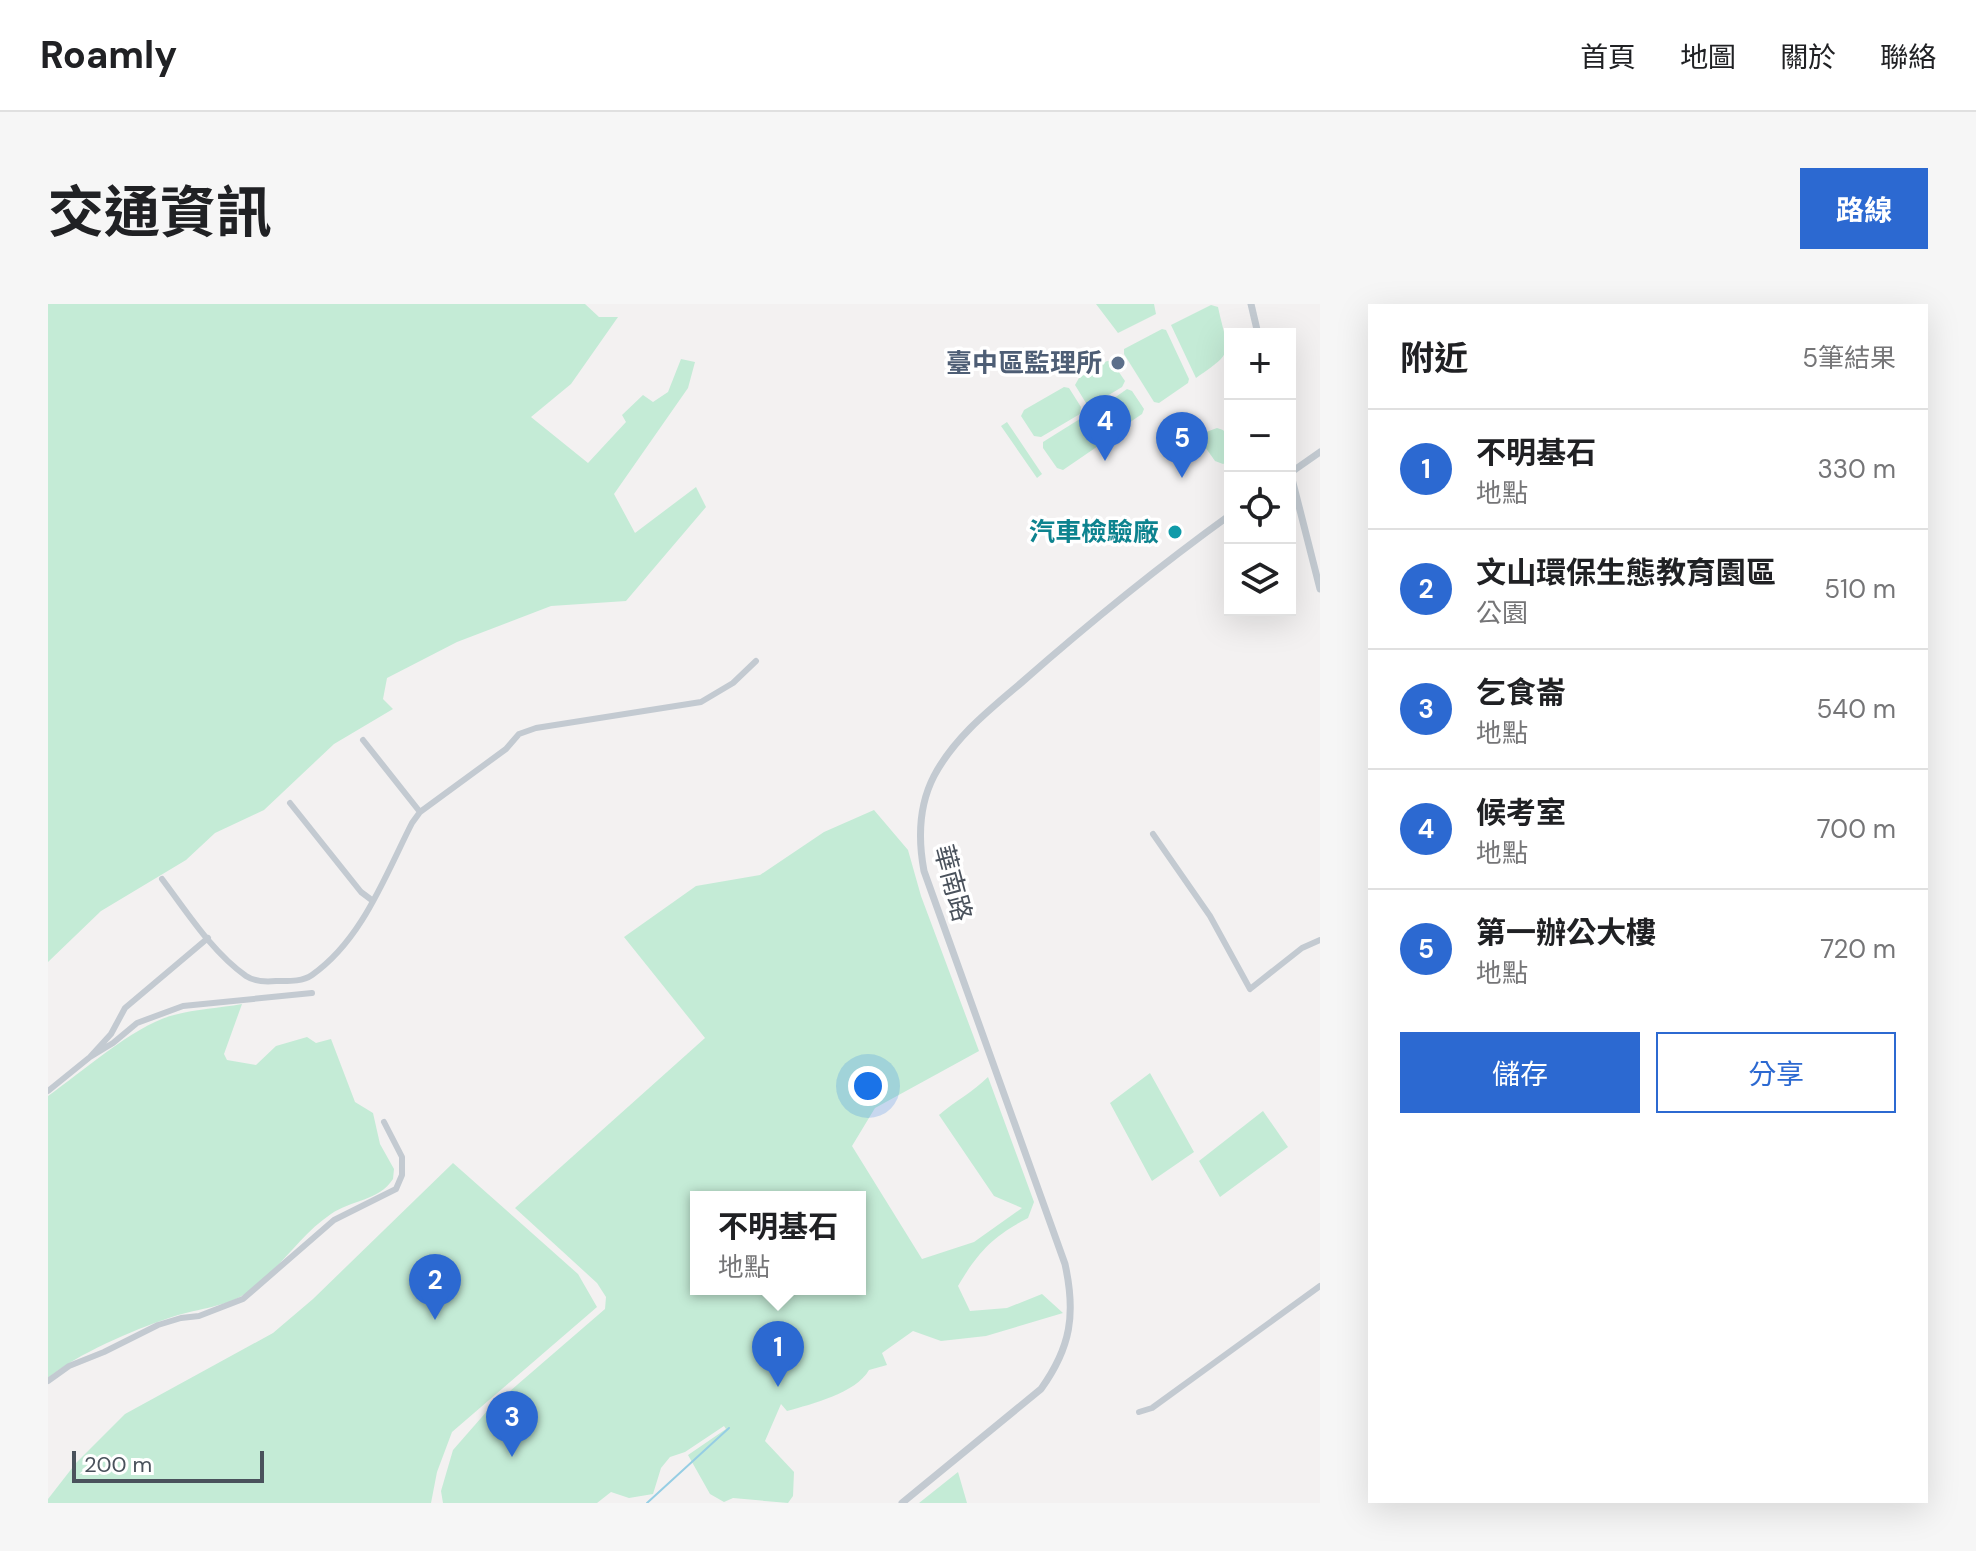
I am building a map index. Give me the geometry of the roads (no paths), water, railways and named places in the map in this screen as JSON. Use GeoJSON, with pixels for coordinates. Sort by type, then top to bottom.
{"type":"FeatureCollection","features":[{"type":"Feature","properties":{"kind":"street"},"geometry":{"type":"LineString","coordinates":[[1251,304],[1257,328]]}},
{"type":"Feature","properties":{"kind":"street"},"geometry":{"type":"LineString","coordinates":[[1296,468],[1320,452]]}},
{"type":"Feature","properties":{"kind":"street"},"geometry":{"type":"LineString","coordinates":[[1296,495],[1320,589]]}},
{"type":"Feature","properties":{"kind":"street","name":"華南路"},"geometry":{"type":"LineString","coordinates":[[902,1503],[1041,1389],[1057,1367],[1072,1318],[1069,1281],[1030,1161],[924,871],[920,848],[925,799],[934,776],[969,729],[1048,659],[1224,520]]}},
{"type":"Feature","properties":{"kind":"street"},"geometry":{"type":"LineString","coordinates":[[162,879],[208,938],[247,976],[255,981],[295,981],[311,976],[334,956],[369,911],[420,812],[506,749],[519,734],[536,728],[701,702],[733,683],[756,661]]}},
{"type":"Feature","properties":{"kind":"street"},"geometry":{"type":"LineString","coordinates":[[363,740],[420,812]]}},
{"type":"Feature","properties":{"kind":"street"},"geometry":{"type":"LineString","coordinates":[[290,803],[361,892],[373,901]]}},
{"type":"Feature","properties":{"kind":"street"},"geometry":{"type":"LineString","coordinates":[[1153,834],[1210,916],[1250,989],[1302,948],[1320,940]]}},
{"type":"Feature","properties":{"kind":"street"},"geometry":{"type":"LineString","coordinates":[[90,1057],[111,1034],[125,1008],[208,938]]}},
{"type":"Feature","properties":{"kind":"street"},"geometry":{"type":"LineString","coordinates":[[48,1091],[137,1023],[183,1006],[312,993]]}},
{"type":"Feature","properties":{"kind":"street"},"geometry":{"type":"LineString","coordinates":[[48,1381],[69,1366],[158,1325],[199,1316],[243,1299],[334,1220],[396,1189],[402,1175],[402,1157],[384,1122]]}},
{"type":"Feature","properties":{"kind":"street"},"geometry":{"type":"LineString","coordinates":[[1139,1412],[1152,1408],[1320,1286]]}},
{"type":"Feature","properties":{"kind":"waterway"},"geometry":{"type":"LineString","coordinates":[[647,1503],[729,1428]]}},
{"type":"Feature","properties":{"kind":"place","name":"臺中區監理所"},"geometry":{"type":"Point","coordinates":[1118,363]}},
{"type":"Feature","properties":{"kind":"place","name":"候考室"},"geometry":{"type":"Point","coordinates":[1105,461]}},
{"type":"Feature","properties":{"kind":"place","name":"第一辦公大樓"},"geometry":{"type":"Point","coordinates":[1182,478]}},
{"type":"Feature","properties":{"kind":"place","name":"汽車檢驗廠"},"geometry":{"type":"Point","coordinates":[1175,532]}},
{"type":"Feature","properties":{"kind":"place","name":"文山環保生態教育園區"},"geometry":{"type":"Point","coordinates":[435,1320]}},
{"type":"Feature","properties":{"kind":"place","name":"不明基石"},"geometry":{"type":"Point","coordinates":[778,1387]}},
{"type":"Feature","properties":{"kind":"place","name":"乞食崙"},"geometry":{"type":"Point","coordinates":[512,1457]}}]}
